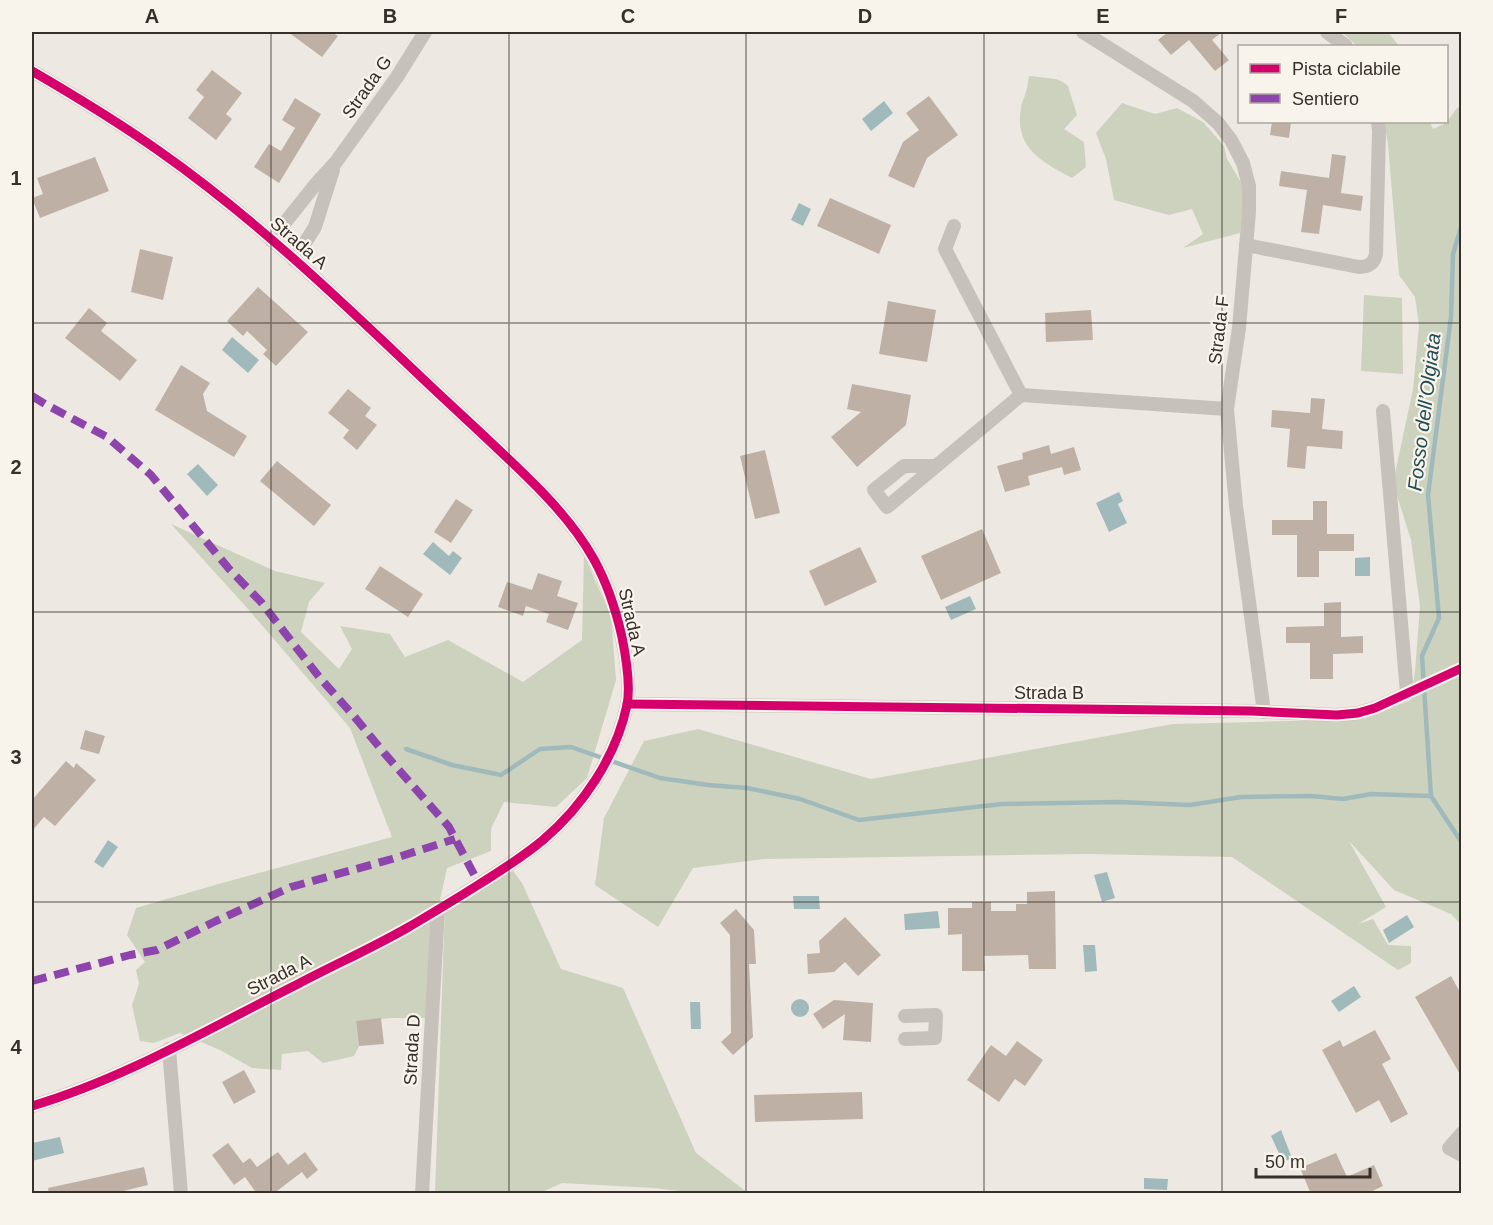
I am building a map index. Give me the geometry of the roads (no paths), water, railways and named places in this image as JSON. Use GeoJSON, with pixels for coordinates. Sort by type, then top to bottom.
{"type":"FeatureCollection","features":[{"type":"Feature","properties":{"kind":"street","name":"Strada G"},"geometry":{"type":"LineString","coordinates":[[271,240],[336,162],[397,78],[425,32]]}},
{"type":"Feature","properties":{"kind":"street","name":"Strada F"},"geometry":{"type":"LineString","coordinates":[[1083,32],[1206,111],[1227,135],[1239,154],[1245,170],[1249,186],[1249,212],[1239,328],[1227,410],[1236,507],[1264,712]]}},
{"type":"Feature","properties":{"kind":"street"},"geometry":{"type":"LineString","coordinates":[[1327,32],[1345,45]]}},
{"type":"Feature","properties":{"kind":"street","name":"Strada A"},"geometry":{"type":"LineString","coordinates":[[32,71],[159,150],[220,197],[294,260],[524,474],[562,513],[592,554],[611,595],[623,645],[628,681],[627,704],[615,740],[607,759],[578,806],[542,841],[502,870],[406,929],[169,1049],[89,1086],[32,1106]]}},
{"type":"Feature","properties":{"kind":"street"},"geometry":{"type":"LineString","coordinates":[[1246,244],[1359,267],[1371,265],[1376,254],[1378,123]]}},
{"type":"Feature","properties":{"kind":"street","name":"Strada G"},"geometry":{"type":"LineString","coordinates":[[294,260],[317,222],[336,162]]}},
{"type":"Feature","properties":{"kind":"street"},"geometry":{"type":"LineString","coordinates":[[954,226],[945,249],[1021,395]]}},
{"type":"Feature","properties":{"kind":"street"},"geometry":{"type":"LineString","coordinates":[[935,466],[1021,395],[1227,410]]}},
{"type":"Feature","properties":{"kind":"street"},"geometry":{"type":"LineString","coordinates":[[1383,411],[1418,688]]}},
{"type":"Feature","properties":{"kind":"street","name":"Strada B"},"geometry":{"type":"LineString","coordinates":[[627,704],[1264,712],[1337,715],[1358,713],[1375,708],[1461,668]]}},
{"type":"Feature","properties":{"kind":"street","name":"Strada D"},"geometry":{"type":"LineString","coordinates":[[422,1194],[438,909]]}},
{"type":"Feature","properties":{"kind":"street"},"geometry":{"type":"LineString","coordinates":[[905,1016],[936,1015],[935,1038],[905,1039]]}},
{"type":"Feature","properties":{"kind":"street"},"geometry":{"type":"LineString","coordinates":[[169,1049],[181,1194]]}},
{"type":"Feature","properties":{"kind":"street"},"geometry":{"type":"LineString","coordinates":[[1461,1133],[1449,1148],[1461,1155]]}},
{"type":"Feature","properties":{"kind":"water"},"geometry":{"type":"Polygon","coordinates":[[[884,101],[893,113],[871,131],[862,119],[884,101]]]}},
{"type":"Feature","properties":{"kind":"water"},"geometry":{"type":"Polygon","coordinates":[[[799,203],[811,209],[803,226],[791,220],[799,203]]]}},
{"type":"Feature","properties":{"kind":"water"},"geometry":{"type":"Polygon","coordinates":[[[232,337],[259,360],[248,373],[222,350],[232,337]]]}},
{"type":"Feature","properties":{"kind":"water"},"geometry":{"type":"Polygon","coordinates":[[[198,464],[218,485],[207,496],[187,474],[198,464]]]}},
{"type":"Feature","properties":{"kind":"water"},"geometry":{"type":"Polygon","coordinates":[[[1119,492],[1123,501],[1118,504],[1127,523],[1109,532],[1096,503],[1119,492]]]}},
{"type":"Feature","properties":{"kind":"water"},"geometry":{"type":"Polygon","coordinates":[[[433,542],[449,556],[453,551],[462,558],[450,575],[423,554],[433,542]]]}},
{"type":"Feature","properties":{"kind":"water"},"geometry":{"type":"Polygon","coordinates":[[[1370,557],[1370,576],[1355,576],[1355,558],[1370,557]]]}},
{"type":"Feature","properties":{"kind":"water"},"geometry":{"type":"Polygon","coordinates":[[[970,596],[976,609],[951,620],[945,607],[970,596]]]}},
{"type":"Feature","properties":{"kind":"water"},"geometry":{"type":"Polygon","coordinates":[[[108,840],[118,847],[103,868],[94,862],[108,840]]]}},
{"type":"Feature","properties":{"kind":"water"},"geometry":{"type":"Polygon","coordinates":[[[1107,872],[1115,898],[1102,902],[1094,875],[1107,872]]]}},
{"type":"Feature","properties":{"kind":"water"},"geometry":{"type":"Polygon","coordinates":[[[793,896],[819,896],[820,909],[794,909],[793,896]]]}},
{"type":"Feature","properties":{"kind":"water"},"geometry":{"type":"Polygon","coordinates":[[[938,911],[940,928],[905,930],[904,914],[938,911]]]}},
{"type":"Feature","properties":{"kind":"water"},"geometry":{"type":"Polygon","coordinates":[[[1407,915],[1414,927],[1389,943],[1383,930],[1407,915]]]}},
{"type":"Feature","properties":{"kind":"water"},"geometry":{"type":"Polygon","coordinates":[[[1083,945],[1095,945],[1097,971],[1085,972],[1083,945]]]}},
{"type":"Feature","properties":{"kind":"water"},"geometry":{"type":"Polygon","coordinates":[[[1354,986],[1361,997],[1339,1012],[1331,1001],[1354,986]]]}},
{"type":"Feature","properties":{"kind":"water"},"geometry":{"type":"Polygon","coordinates":[[[796,999],[804,999],[809,1004],[807,1015],[796,1017],[791,1012],[791,1004],[796,999]]]}},
{"type":"Feature","properties":{"kind":"water"},"geometry":{"type":"Polygon","coordinates":[[[690,1002],[700,1002],[701,1029],[691,1029],[690,1002]]]}},
{"type":"Feature","properties":{"kind":"water"},"geometry":{"type":"Polygon","coordinates":[[[1281,1130],[1292,1158],[1283,1162],[1271,1136],[1281,1130]]]}},
{"type":"Feature","properties":{"kind":"water"},"geometry":{"type":"Polygon","coordinates":[[[60,1137],[64,1153],[32,1161],[32,1143],[60,1137]]]}},
{"type":"Feature","properties":{"kind":"water"},"geometry":{"type":"Polygon","coordinates":[[[1144,1178],[1168,1179],[1167,1190],[1144,1189],[1144,1178]]]}},
{"type":"Feature","properties":{"kind":"waterway","name":"Fosso dell’Olgiata"},"geometry":{"type":"LineString","coordinates":[[1462,224],[1453,254],[1451,317],[1428,495],[1439,618],[1422,656],[1431,796],[1462,843]]}},
{"type":"Feature","properties":{"kind":"waterway"},"geometry":{"type":"LineString","coordinates":[[406,749],[452,765],[501,775],[540,749],[571,747],[660,778],[747,788],[800,799],[859,820],[1002,804],[1119,802],[1190,805],[1241,797],[1311,796],[1343,799],[1371,794],[1431,796]]}}]}
